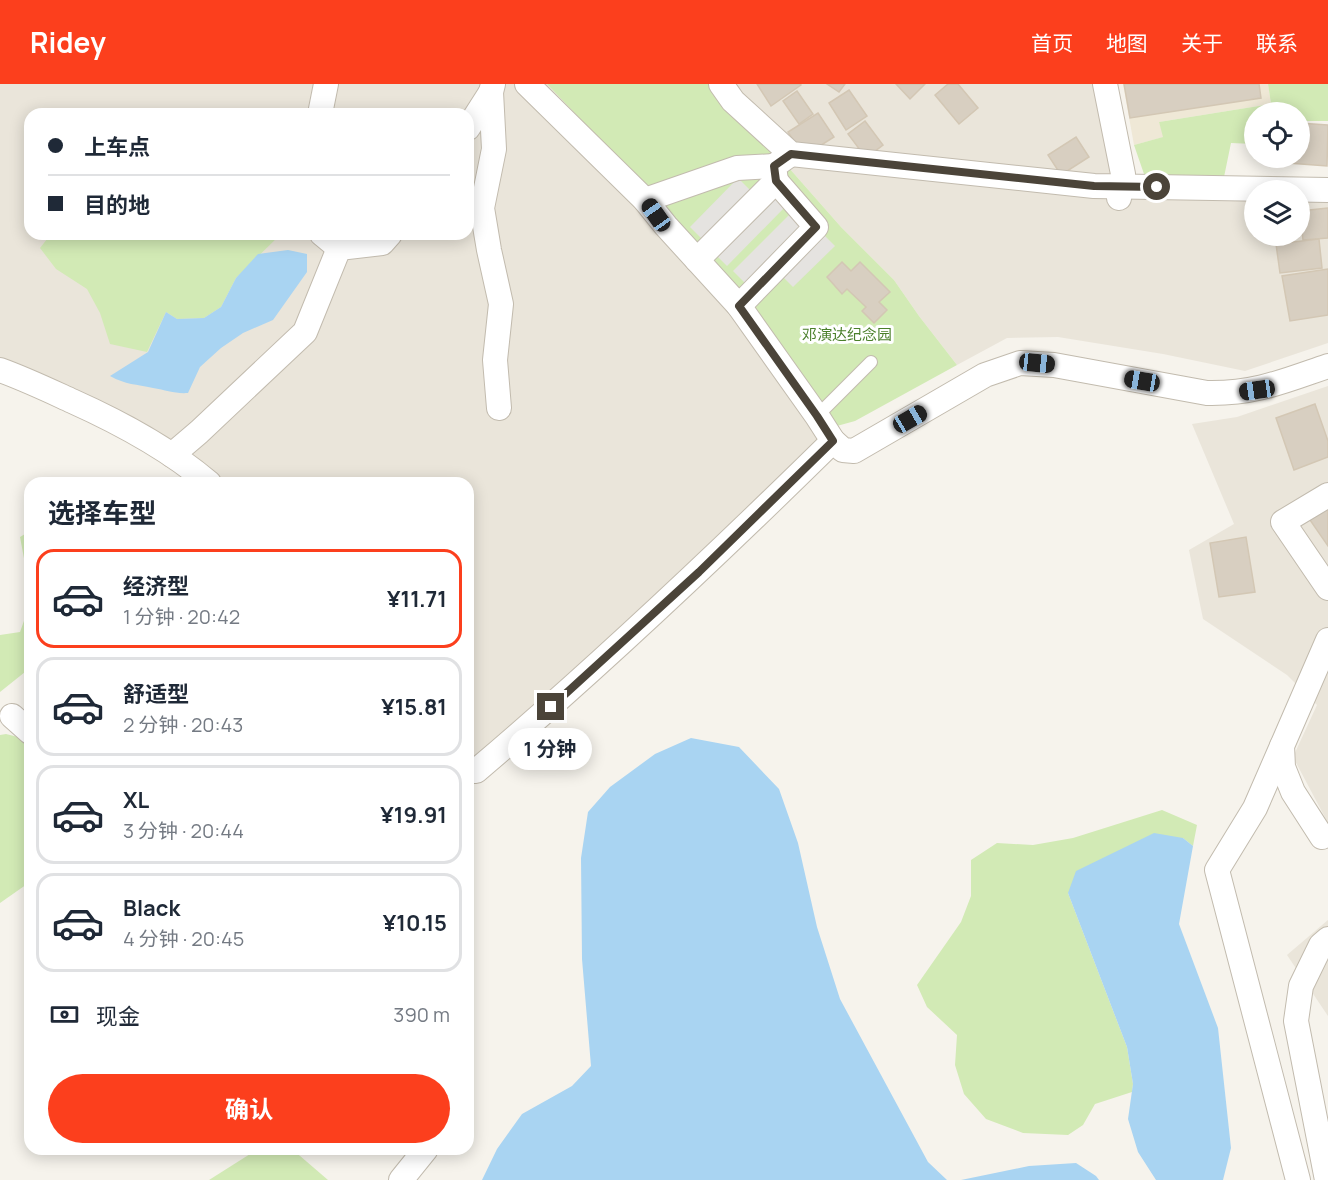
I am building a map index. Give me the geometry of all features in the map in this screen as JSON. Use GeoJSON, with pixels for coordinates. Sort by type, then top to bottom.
{"type":"FeatureCollection","features":[{"type":"Feature","properties":{"kind":"street"},"geometry":{"type":"LineString","coordinates":[[321,108],[326,84]]}},
{"type":"Feature","properties":{"kind":"street"},"geometry":{"type":"LineString","coordinates":[[527,84],[645,200],[739,306],[833,441],[843,450],[854,451],[985,375],[1020,363],[1053,365],[1208,393],[1233,394],[1257,390],[1328,366]]}},
{"type":"Feature","properties":{"kind":"street"},"geometry":{"type":"LineString","coordinates":[[721,84],[780,167],[816,227],[739,306]]}},
{"type":"Feature","properties":{"kind":"street"},"geometry":{"type":"LineString","coordinates":[[1105,84],[1123,174],[1119,198]]}},
{"type":"Feature","properties":{"kind":"street"},"geometry":{"type":"LineString","coordinates":[[474,118],[492,88]]}},
{"type":"Feature","properties":{"kind":"street"},"geometry":{"type":"LineString","coordinates":[[492,88],[494,149],[482,208],[501,304],[495,360],[499,408]]}},
{"type":"Feature","properties":{"kind":"street"},"geometry":{"type":"LineString","coordinates":[[645,200],[737,168],[780,167],[1094,186],[1328,189]]}},
{"type":"Feature","properties":{"kind":"street"},"geometry":{"type":"LineString","coordinates":[[697,260],[780,167]]}},
{"type":"Feature","properties":{"kind":"street"},"geometry":{"type":"LineString","coordinates":[[172,455],[305,332],[331,241],[382,243],[385,240]]}},
{"type":"Feature","properties":{"kind":"street"},"geometry":{"type":"LineString","coordinates":[[0,370],[24,378],[114,420],[182,461],[202,477]]}},
{"type":"Feature","properties":{"kind":"street"},"geometry":{"type":"LineString","coordinates":[[474,771],[551,707],[699,572],[833,441]]}},
{"type":"Feature","properties":{"kind":"street"},"geometry":{"type":"LineString","coordinates":[[1328,495],[1283,522],[1328,588]]}},
{"type":"Feature","properties":{"kind":"street"},"geometry":{"type":"LineString","coordinates":[[1298,1180],[1217,870],[1255,808],[1328,640]]}},
{"type":"Feature","properties":{"kind":"street"},"geometry":{"type":"LineString","coordinates":[[1282,746],[1283,767],[1293,792],[1326,841]]}},
{"type":"Feature","properties":{"kind":"street"},"geometry":{"type":"LineString","coordinates":[[1327,1180],[1296,1021],[1301,986],[1321,945],[1328,939]]}},
{"type":"Feature","properties":{"kind":"street"},"geometry":{"type":"LineString","coordinates":[[401,1180],[421,1155]]}},
{"type":"Feature","properties":{"kind":"lane"},"geometry":{"type":"LineString","coordinates":[[817,416],[871,362]]}},
{"type":"Feature","properties":{"kind":"shaded area"},"geometry":{"type":"Polygon","coordinates":[[[0,84],[547,84],[642,184],[833,441],[474,765],[474,477],[198,477],[0,370],[0,84]]]}},
{"type":"Feature","properties":{"kind":"shaded area"},"geometry":{"type":"Polygon","coordinates":[[[736,84],[1106,84],[1123,174],[1244,197],[1244,246],[1310,246],[1310,200],[1328,200],[1328,343],[1245,371],[1163,354],[1058,337],[1007,338],[957,365],[894,280],[841,227],[789,168],[736,84]]]}},
{"type":"Feature","properties":{"kind":"shaded area"},"geometry":{"type":"Polygon","coordinates":[[[1123,84],[1268,84],[1271,102],[1244,102],[1244,108],[1159,122],[1164,137],[1134,145],[1123,84]]]}},
{"type":"Feature","properties":{"kind":"shaded area"},"geometry":{"type":"Polygon","coordinates":[[[738,178],[751,191],[703,240],[690,227],[738,178]]]}},
{"type":"Feature","properties":{"kind":"shaded area"},"geometry":{"type":"Polygon","coordinates":[[[773,195],[785,207],[727,266],[714,253],[773,195]]]}},
{"type":"Feature","properties":{"kind":"shaded area"},"geometry":{"type":"Polygon","coordinates":[[[791,213],[803,225],[745,283],[733,271],[791,213]]]}},
{"type":"Feature","properties":{"kind":"shaded area"},"geometry":{"type":"Polygon","coordinates":[[[822,233],[835,246],[793,287],[780,274],[822,233]]]}},
{"type":"Feature","properties":{"kind":"shaded area"},"geometry":{"type":"Polygon","coordinates":[[[1328,386],[1328,823],[1293,757],[1317,705],[1287,675],[1203,619],[1189,550],[1234,524],[1192,424],[1237,417],[1328,386]]]}},
{"type":"Feature","properties":{"kind":"shaded area"},"geometry":{"type":"Polygon","coordinates":[[[1328,920],[1328,1016],[1287,955],[1328,920]]]}},
{"type":"Feature","properties":{"kind":"green space","name":"邓演达纪念园"},"geometry":{"type":"Polygon","coordinates":[[[547,84],[736,84],[772,132],[789,168],[841,227],[894,280],[957,365],[855,421],[826,429],[642,184],[547,84]]]}},
{"type":"Feature","properties":{"kind":"green space"},"geometry":{"type":"Polygon","coordinates":[[[1268,84],[1328,84],[1328,121],[1310,121],[1310,102],[1271,102],[1268,84]]]}},
{"type":"Feature","properties":{"kind":"green space"},"geometry":{"type":"Polygon","coordinates":[[[1244,108],[1244,144],[1231,143],[1224,177],[1144,174],[1134,145],[1163,137],[1159,122],[1244,108]]]}},
{"type":"Feature","properties":{"kind":"green space"},"geometry":{"type":"Polygon","coordinates":[[[46,240],[275,240],[236,278],[221,307],[204,318],[177,319],[166,312],[147,352],[110,344],[100,313],[87,289],[56,269],[40,248],[46,240]]]}},
{"type":"Feature","properties":{"kind":"green space"},"geometry":{"type":"Polygon","coordinates":[[[24,535],[24,558],[20,537],[24,535]]]}},
{"type":"Feature","properties":{"kind":"green space"},"geometry":{"type":"Polygon","coordinates":[[[24,621],[24,673],[0,692],[0,635],[20,632],[24,621]]]}},
{"type":"Feature","properties":{"kind":"green space"},"geometry":{"type":"Polygon","coordinates":[[[6,734],[24,738],[24,886],[0,903],[0,735],[6,734]]]}},
{"type":"Feature","properties":{"kind":"green space"},"geometry":{"type":"Polygon","coordinates":[[[1162,810],[1197,825],[1193,846],[1183,838],[1068,893],[1127,1047],[1133,1084],[1132,1092],[1095,1104],[1083,1125],[1068,1135],[1023,1133],[986,1119],[964,1094],[955,1065],[957,1035],[927,1007],[917,985],[961,922],[971,896],[971,860],[997,843],[1033,845],[1073,838],[1162,810]]]}},
{"type":"Feature","properties":{"kind":"green space"},"geometry":{"type":"Polygon","coordinates":[[[249,1155],[299,1155],[328,1180],[209,1180],[249,1155]]]}},
{"type":"Feature","properties":{"kind":"water"},"geometry":{"type":"Polygon","coordinates":[[[288,250],[307,254],[307,272],[273,320],[243,333],[221,348],[200,367],[188,393],[131,384],[110,376],[148,352],[166,312],[177,319],[204,318],[221,307],[236,278],[258,254],[288,250]]]}},
{"type":"Feature","properties":{"kind":"water"},"geometry":{"type":"Polygon","coordinates":[[[691,738],[739,747],[779,789],[798,843],[817,927],[840,999],[928,1162],[947,1180],[482,1180],[497,1149],[522,1114],[572,1086],[591,1066],[582,959],[581,858],[588,812],[610,787],[655,754],[691,738]]]}},
{"type":"Feature","properties":{"kind":"water"},"geometry":{"type":"Polygon","coordinates":[[[1154,833],[1183,838],[1193,846],[1179,924],[1218,1028],[1231,1148],[1223,1180],[1156,1180],[1138,1152],[1128,1119],[1133,1084],[1127,1047],[1068,893],[1076,871],[1154,833]]]}},
{"type":"Feature","properties":{"kind":"water"},"geometry":{"type":"Polygon","coordinates":[[[1076,1163],[1099,1180],[961,1180],[1029,1166],[1076,1163]]]}},
{"type":"Feature","properties":{"kind":"building"},"geometry":{"type":"Polygon","coordinates":[[[757,84],[800,84],[801,85],[771,106],[757,84]]]}},
{"type":"Feature","properties":{"kind":"building"},"geometry":{"type":"Polygon","coordinates":[[[827,84],[845,84],[839,92],[827,84]]]}},
{"type":"Feature","properties":{"kind":"building"},"geometry":{"type":"Polygon","coordinates":[[[896,84],[925,84],[910,99],[896,84]]]}},
{"type":"Feature","properties":{"kind":"building"},"geometry":{"type":"Polygon","coordinates":[[[948,84],[958,84],[978,108],[959,124],[935,95],[948,84]]]}},
{"type":"Feature","properties":{"kind":"building"},"geometry":{"type":"Polygon","coordinates":[[[1124,84],[1259,84],[1261,98],[1130,118],[1124,84]]]}},
{"type":"Feature","properties":{"kind":"building"},"geometry":{"type":"Polygon","coordinates":[[[849,90],[867,116],[846,130],[829,103],[849,90]]]}},
{"type":"Feature","properties":{"kind":"building"},"geometry":{"type":"Polygon","coordinates":[[[797,91],[813,114],[799,124],[783,101],[797,91]]]}},
{"type":"Feature","properties":{"kind":"building"},"geometry":{"type":"Polygon","coordinates":[[[818,113],[834,137],[804,156],[788,132],[818,113]]]}},
{"type":"Feature","properties":{"kind":"building"},"geometry":{"type":"Polygon","coordinates":[[[865,121],[883,145],[866,158],[848,134],[865,121]]]}},
{"type":"Feature","properties":{"kind":"building"},"geometry":{"type":"Polygon","coordinates":[[[1310,124],[1328,125],[1327,166],[1310,165],[1310,124]]]}},
{"type":"Feature","properties":{"kind":"building"},"geometry":{"type":"Polygon","coordinates":[[[1076,137],[1089,157],[1061,175],[1048,155],[1076,137]]]}},
{"type":"Feature","properties":{"kind":"building"},"geometry":{"type":"Polygon","coordinates":[[[1328,208],[1328,238],[1310,239],[1310,210],[1328,208]]]}},
{"type":"Feature","properties":{"kind":"building"},"geometry":{"type":"Polygon","coordinates":[[[1319,239],[1322,268],[1280,273],[1276,246],[1310,246],[1310,240],[1319,239]]]}},
{"type":"Feature","properties":{"kind":"building"},"geometry":{"type":"Polygon","coordinates":[[[842,262],[851,271],[860,262],[890,292],[879,302],[887,310],[874,323],[862,311],[866,307],[847,289],[842,294],[827,277],[842,262]]]}},
{"type":"Feature","properties":{"kind":"building"},"geometry":{"type":"Polygon","coordinates":[[[1328,269],[1328,315],[1290,321],[1282,276],[1328,269]]]}},
{"type":"Feature","properties":{"kind":"building"},"geometry":{"type":"Polygon","coordinates":[[[1315,404],[1328,441],[1328,457],[1294,470],[1276,418],[1315,404]]]}},
{"type":"Feature","properties":{"kind":"building"},"geometry":{"type":"Polygon","coordinates":[[[1328,508],[1328,546],[1310,520],[1328,508]]]}},
{"type":"Feature","properties":{"kind":"building"},"geometry":{"type":"Polygon","coordinates":[[[1246,537],[1255,592],[1219,597],[1210,543],[1246,537]]]}},
{"type":"Feature","properties":{"kind":"route"},"geometry":{"type":"LineString","coordinates":[[551,707],[699,572],[833,441],[739,306],[816,227],[776,181],[774,166],[791,154],[1094,186],[1157,187]]}}]}
